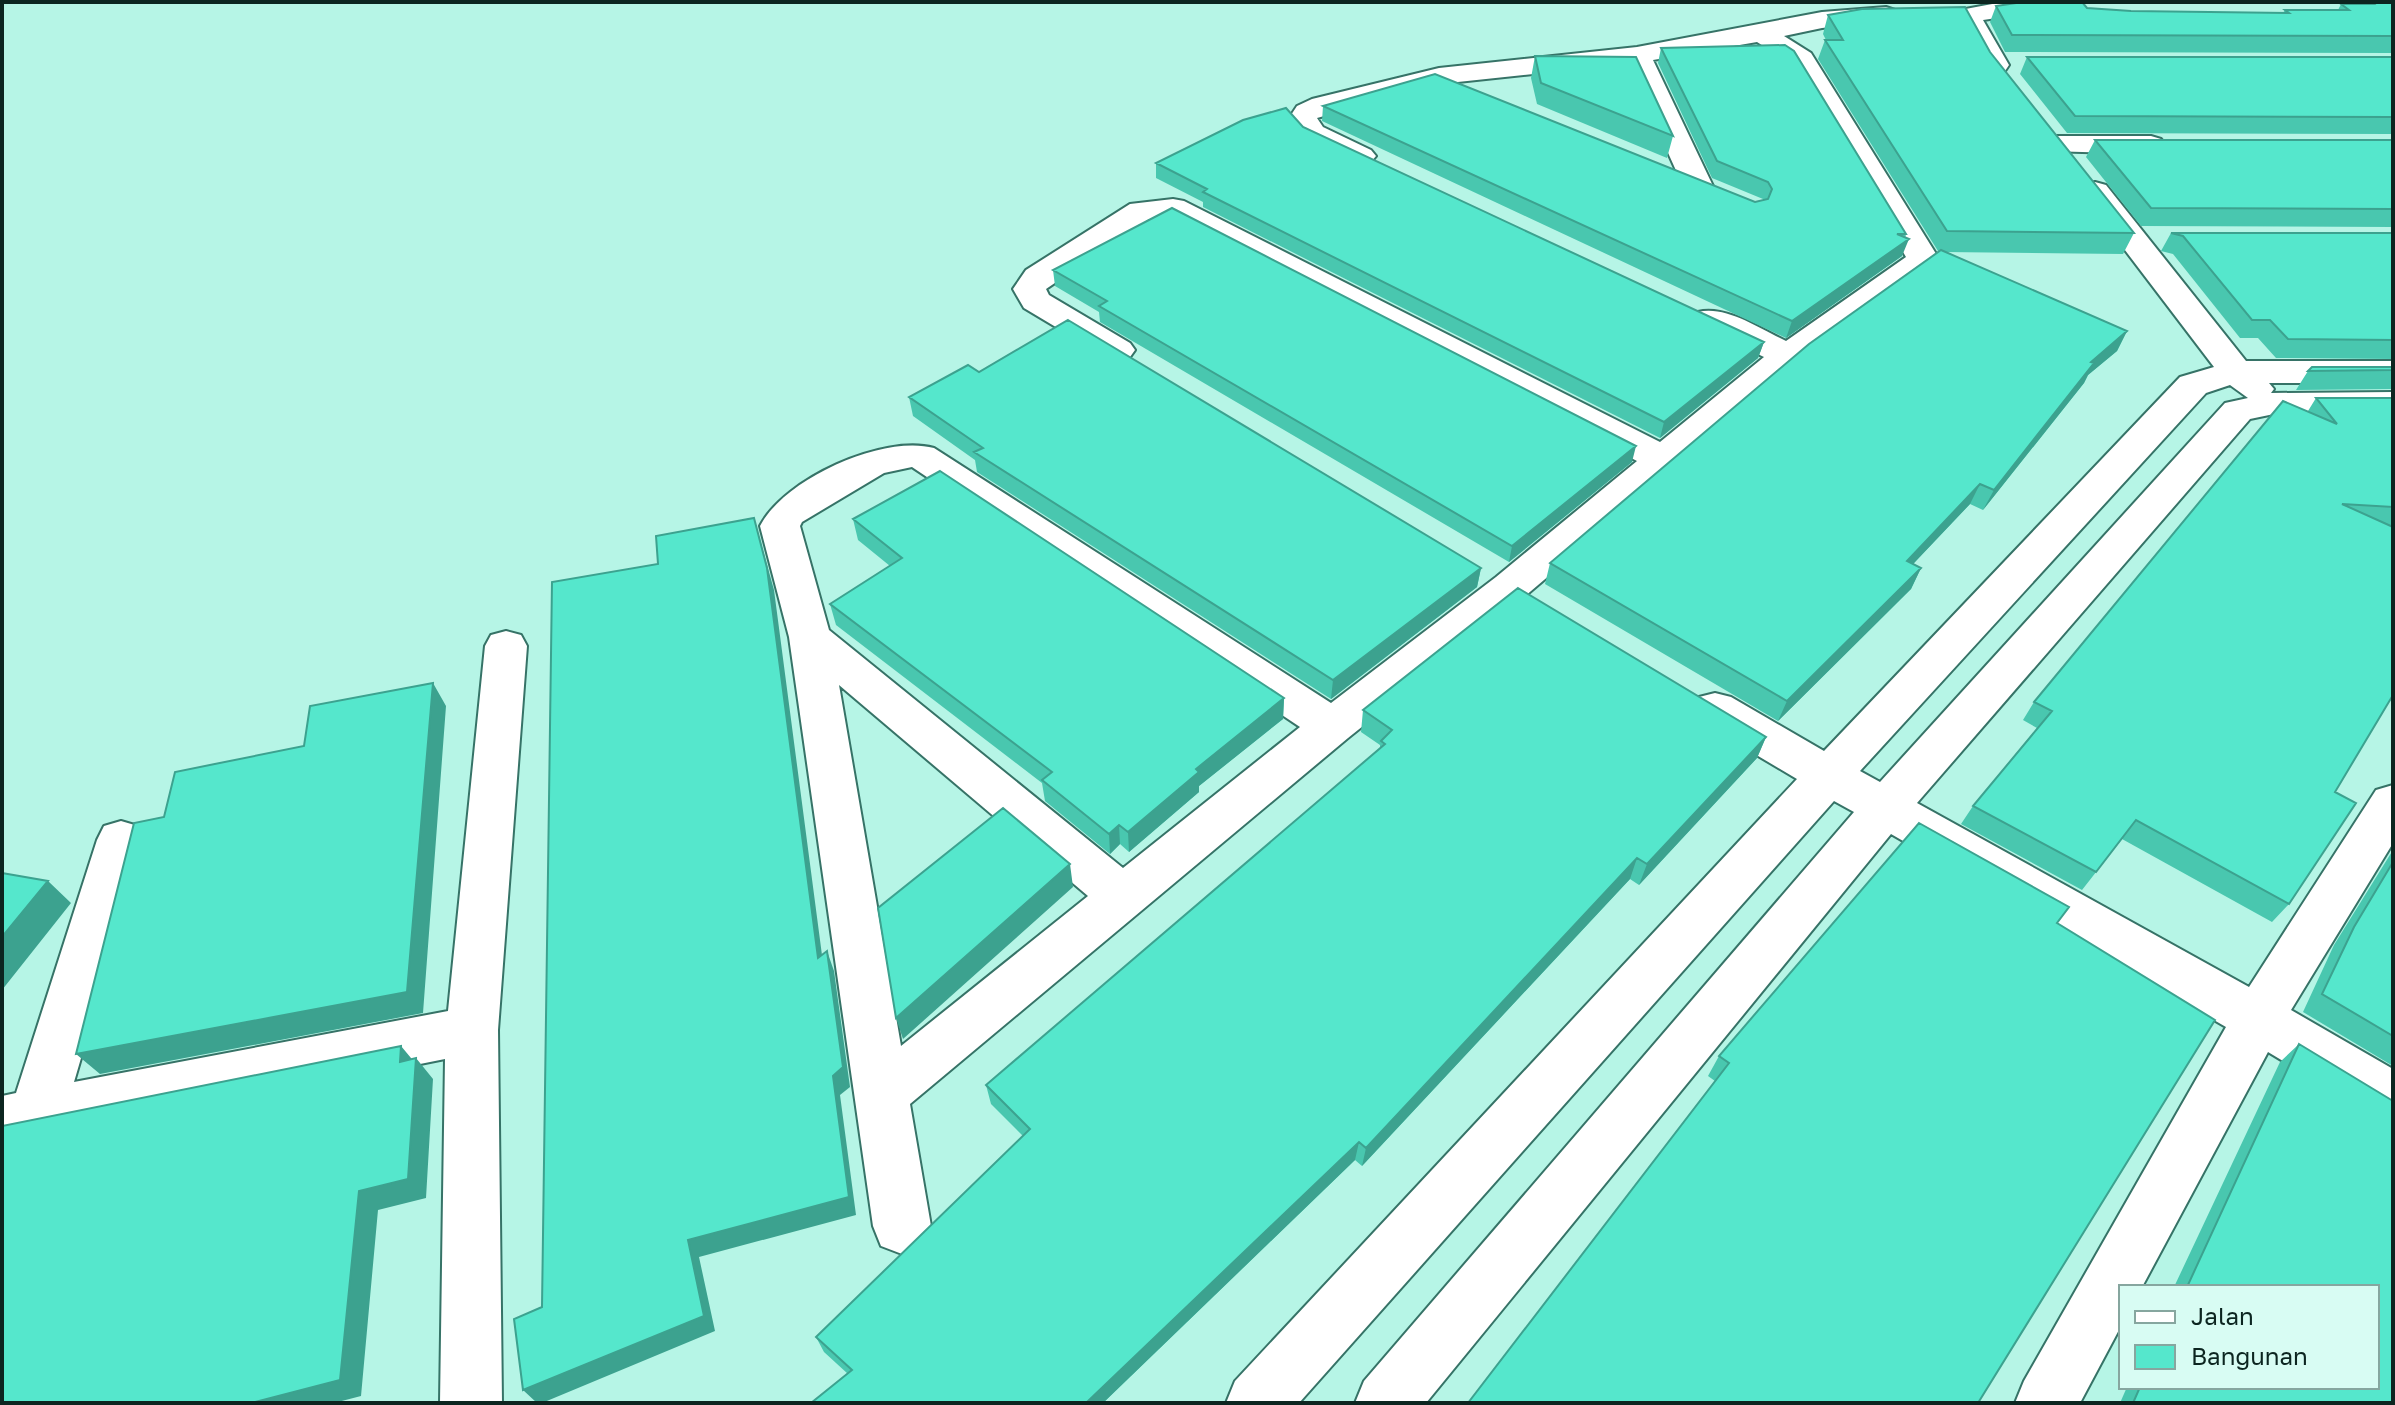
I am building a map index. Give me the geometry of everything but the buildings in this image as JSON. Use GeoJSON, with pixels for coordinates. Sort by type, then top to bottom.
{"type":"FeatureCollection","features":[{"type":"Feature","properties":{"kind":"street"},"geometry":{"type":"LineString","coordinates":[[2011,70],[1973,29],[1955,15],[2052,2]]}},
{"type":"Feature","properties":{"kind":"street"},"geometry":{"type":"LineString","coordinates":[[1385,167],[1313,133],[1301,121],[1307,112],[1322,105],[1439,76],[1637,55],[1822,20],[1915,15]]}},
{"type":"Feature","properties":{"kind":"street"},"geometry":{"type":"LineString","coordinates":[[882,1094],[1332,726],[1510,587],[1788,355],[1916,267],[1922,257],[1802,59],[1762,33]]}},
{"type":"Feature","properties":{"kind":"street"},"geometry":{"type":"LineString","coordinates":[[1637,55],[1710,192],[1654,168]]}},
{"type":"Feature","properties":{"kind":"street"},"geometry":{"type":"LineString","coordinates":[[1439,76],[1497,101]]}},
{"type":"Feature","properties":{"kind":"street"},"geometry":{"type":"LineString","coordinates":[[2186,145],[2049,133],[2147,238],[2236,372],[2274,403]]}},
{"type":"Feature","properties":{"kind":"street"},"geometry":{"type":"LineString","coordinates":[[1158,375],[1036,301],[1029,289],[1038,277],[1141,211],[1159,207],[1173,208],[1661,458]]}},
{"type":"Feature","properties":{"kind":"street"},"geometry":{"type":"LineString","coordinates":[[1687,308],[1788,355]]}},
{"type":"Feature","properties":{"kind":"street"},"geometry":{"type":"LineString","coordinates":[[1257,1403],[1828,776],[2193,385],[2236,372],[2393,372]]}},
{"type":"Feature","properties":{"kind":"street"},"geometry":{"type":"LineString","coordinates":[[1386,1403],[1885,808],[2238,411],[2274,403],[2393,403]]}},
{"type":"Feature","properties":{"kind":"street"},"geometry":{"type":"LineString","coordinates":[[902,1226],[810,637],[782,519],[882,458],[910,452],[921,456],[1332,726]]}},
{"type":"Feature","properties":{"kind":"street"},"geometry":{"type":"LineString","coordinates":[[1470,562],[1550,611]]}},
{"type":"Feature","properties":{"kind":"street"},"geometry":{"type":"LineString","coordinates":[[810,637],[1123,897]]}},
{"type":"Feature","properties":{"kind":"street"},"geometry":{"type":"LineString","coordinates":[[471,1403],[472,1030],[506,646]]}},
{"type":"Feature","properties":{"kind":"street"},"geometry":{"type":"LineString","coordinates":[[1682,690],[1828,776],[2259,1017],[2393,1098]]}},
{"type":"Feature","properties":{"kind":"street"},"geometry":{"type":"LineString","coordinates":[[2046,1403],[2259,1017],[2388,824]]}},
{"type":"Feature","properties":{"kind":"street"},"geometry":{"type":"LineString","coordinates":[[19,1119],[121,840]]}},
{"type":"Feature","properties":{"kind":"street"},"geometry":{"type":"LineString","coordinates":[[19,1119],[472,1030]]}}]}
